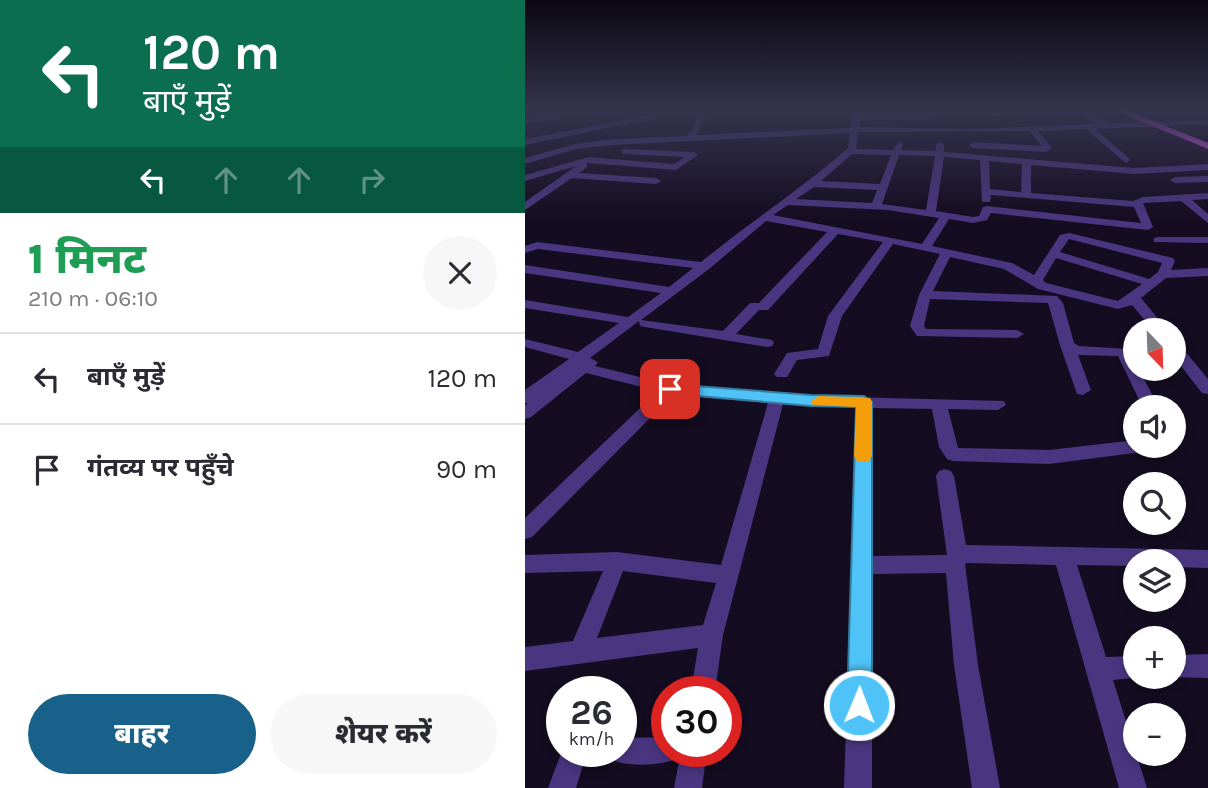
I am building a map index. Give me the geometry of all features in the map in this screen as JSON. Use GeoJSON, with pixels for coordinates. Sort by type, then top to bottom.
{"type":"FeatureCollection","features":[{"type":"Feature","properties":{"kind":"street"},"geometry":{"type":"LineString","coordinates":[[527,159],[585,148]]}},
{"type":"Feature","properties":{"kind":"street"},"geometry":{"type":"LineString","coordinates":[[525,207],[603,148]]}},
{"type":"Feature","properties":{"kind":"street"},"geometry":{"type":"LineString","coordinates":[[525,178],[589,160],[676,167],[694,155],[630,148]]}},
{"type":"Feature","properties":{"kind":"street"},"geometry":{"type":"LineString","coordinates":[[876,207],[898,148]]}},
{"type":"Feature","properties":{"kind":"street"},"geometry":{"type":"LineString","coordinates":[[930,214],[939,148]]}},
{"type":"Feature","properties":{"kind":"street"},"geometry":{"type":"LineString","coordinates":[[1015,148],[1048,148]]}},
{"type":"Feature","properties":{"kind":"street"},"geometry":{"type":"LineString","coordinates":[[1112,148],[1126,160]]}},
{"type":"Feature","properties":{"kind":"street"},"geometry":{"type":"LineString","coordinates":[[581,362],[629,321],[673,291],[812,184],[850,150],[1134,171],[1208,167]]}},
{"type":"Feature","properties":{"kind":"street"},"geometry":{"type":"LineString","coordinates":[[788,202],[876,207],[980,219],[987,209],[984,159]]}},
{"type":"Feature","properties":{"kind":"street"},"geometry":{"type":"LineString","coordinates":[[1025,163],[1026,195]]}},
{"type":"Feature","properties":{"kind":"street"},"geometry":{"type":"LineString","coordinates":[[569,175],[656,181]]}},
{"type":"Feature","properties":{"kind":"street"},"geometry":{"type":"LineString","coordinates":[[1161,180],[1208,179]]}},
{"type":"Feature","properties":{"kind":"street"},"geometry":{"type":"LineString","coordinates":[[812,184],[883,187]]}},
{"type":"Feature","properties":{"kind":"street"},"geometry":{"type":"LineString","coordinates":[[525,189],[538,186],[552,188]]}},
{"type":"Feature","properties":{"kind":"street"},"geometry":{"type":"LineString","coordinates":[[985,192],[1138,204]]}},
{"type":"Feature","properties":{"kind":"street"},"geometry":{"type":"LineString","coordinates":[[1183,197],[1208,220]]}},
{"type":"Feature","properties":{"kind":"street"},"geometry":{"type":"LineString","coordinates":[[1138,204],[1138,201],[1143,200],[1208,197]]}},
{"type":"Feature","properties":{"kind":"street"},"geometry":{"type":"LineString","coordinates":[[1138,204],[1148,227],[1159,240],[1170,261]]}},
{"type":"Feature","properties":{"kind":"street"},"geometry":{"type":"LineString","coordinates":[[987,209],[1148,227]]}},
{"type":"Feature","properties":{"kind":"street"},"geometry":{"type":"LineString","coordinates":[[925,247],[946,216]]}},
{"type":"Feature","properties":{"kind":"street"},"geometry":{"type":"LineString","coordinates":[[770,217],[1008,266],[1042,286],[1111,305],[1125,304],[1163,274],[1170,261]]}},
{"type":"Feature","properties":{"kind":"street"},"geometry":{"type":"LineString","coordinates":[[525,402],[581,362],[645,323],[697,285],[770,217]]}},
{"type":"Feature","properties":{"kind":"street"},"geometry":{"type":"LineString","coordinates":[[726,336],[759,307],[835,230]]}},
{"type":"Feature","properties":{"kind":"street"},"geometry":{"type":"LineString","coordinates":[[1036,281],[1064,237],[1077,236],[1170,261]]}},
{"type":"Feature","properties":{"kind":"street"},"geometry":{"type":"LineString","coordinates":[[782,374],[792,356],[818,354],[826,349],[835,316],[890,240]]}},
{"type":"Feature","properties":{"kind":"street"},"geometry":{"type":"LineString","coordinates":[[1159,240],[1208,240]]}},
{"type":"Feature","properties":{"kind":"street"},"geometry":{"type":"LineString","coordinates":[[525,250],[537,246],[705,266]]}},
{"type":"Feature","properties":{"kind":"street"},"geometry":{"type":"LineString","coordinates":[[947,252],[925,295],[917,326],[922,333],[1017,334]]}},
{"type":"Feature","properties":{"kind":"street"},"geometry":{"type":"LineString","coordinates":[[1054,254],[1151,283]]}},
{"type":"Feature","properties":{"kind":"street"},"geometry":{"type":"LineString","coordinates":[[525,269],[673,291]]}},
{"type":"Feature","properties":{"kind":"street"},"geometry":{"type":"LineString","coordinates":[[1163,274],[1206,275]]}},
{"type":"Feature","properties":{"kind":"street"},"geometry":{"type":"LineString","coordinates":[[925,295],[1052,299],[1056,303],[1083,390]]}},
{"type":"Feature","properties":{"kind":"street"},"geometry":{"type":"LineString","coordinates":[[1133,297],[1150,318]]}},
{"type":"Feature","properties":{"kind":"street"},"geometry":{"type":"LineString","coordinates":[[525,304],[629,321]]}},
{"type":"Feature","properties":{"kind":"street"},"geometry":{"type":"LineString","coordinates":[[645,323],[767,342]]}},
{"type":"Feature","properties":{"kind":"street"},"geometry":{"type":"LineString","coordinates":[[525,343],[670,389],[777,398],[998,405]]}},
{"type":"Feature","properties":{"kind":"street"},"geometry":{"type":"LineString","coordinates":[[1067,345],[1076,350],[1123,352],[1144,395]]}},
{"type":"Feature","properties":{"kind":"street"},"geometry":{"type":"LineString","coordinates":[[1187,363],[1208,389]]}},
{"type":"Feature","properties":{"kind":"street"},"geometry":{"type":"LineString","coordinates":[[525,531],[670,389]]}},
{"type":"Feature","properties":{"kind":"street"},"geometry":{"type":"LineString","coordinates":[[705,676],[712,635],[777,398]]}},
{"type":"Feature","properties":{"kind":"street"},"geometry":{"type":"LineString","coordinates":[[858,788],[864,402]]}},
{"type":"Feature","properties":{"kind":"street"},"geometry":{"type":"LineString","coordinates":[[939,404],[953,454],[1049,457],[1123,448]]}},
{"type":"Feature","properties":{"kind":"street"},"geometry":{"type":"LineString","coordinates":[[945,476],[957,561],[966,665],[986,788]]}},
{"type":"Feature","properties":{"kind":"street"},"geometry":{"type":"LineString","coordinates":[[862,565],[957,561],[964,554],[1208,559]]}},
{"type":"Feature","properties":{"kind":"street"},"geometry":{"type":"LineString","coordinates":[[1063,556],[1133,788]]}},
{"type":"Feature","properties":{"kind":"street"},"geometry":{"type":"LineString","coordinates":[[525,564],[617,561],[729,575]]}},
{"type":"Feature","properties":{"kind":"street"},"geometry":{"type":"LineString","coordinates":[[580,652],[617,561]]}},
{"type":"Feature","properties":{"kind":"street"},"geometry":{"type":"LineString","coordinates":[[525,659],[712,635]]}},
{"type":"Feature","properties":{"kind":"street"},"geometry":{"type":"LineString","coordinates":[[1186,667],[1208,666]]}},
{"type":"Feature","properties":{"kind":"street"},"geometry":{"type":"LineString","coordinates":[[1097,669],[1123,668]]}},
{"type":"Feature","properties":{"kind":"street"},"geometry":{"type":"LineString","coordinates":[[562,788],[569,767]]}},
{"type":"Feature","properties":{"kind":"street"},"geometry":{"type":"LineString","coordinates":[[688,788],[691,767]]}},
{"type":"Feature","properties":{"kind":"slow traffic"},"geometry":{"type":"LineString","coordinates":[[819,401],[864,402],[863,456]]}},
{"type":"Feature","properties":{"kind":"route"},"geometry":{"type":"LineString","coordinates":[[670,389],[811,401],[864,402],[859,705]]}}]}
